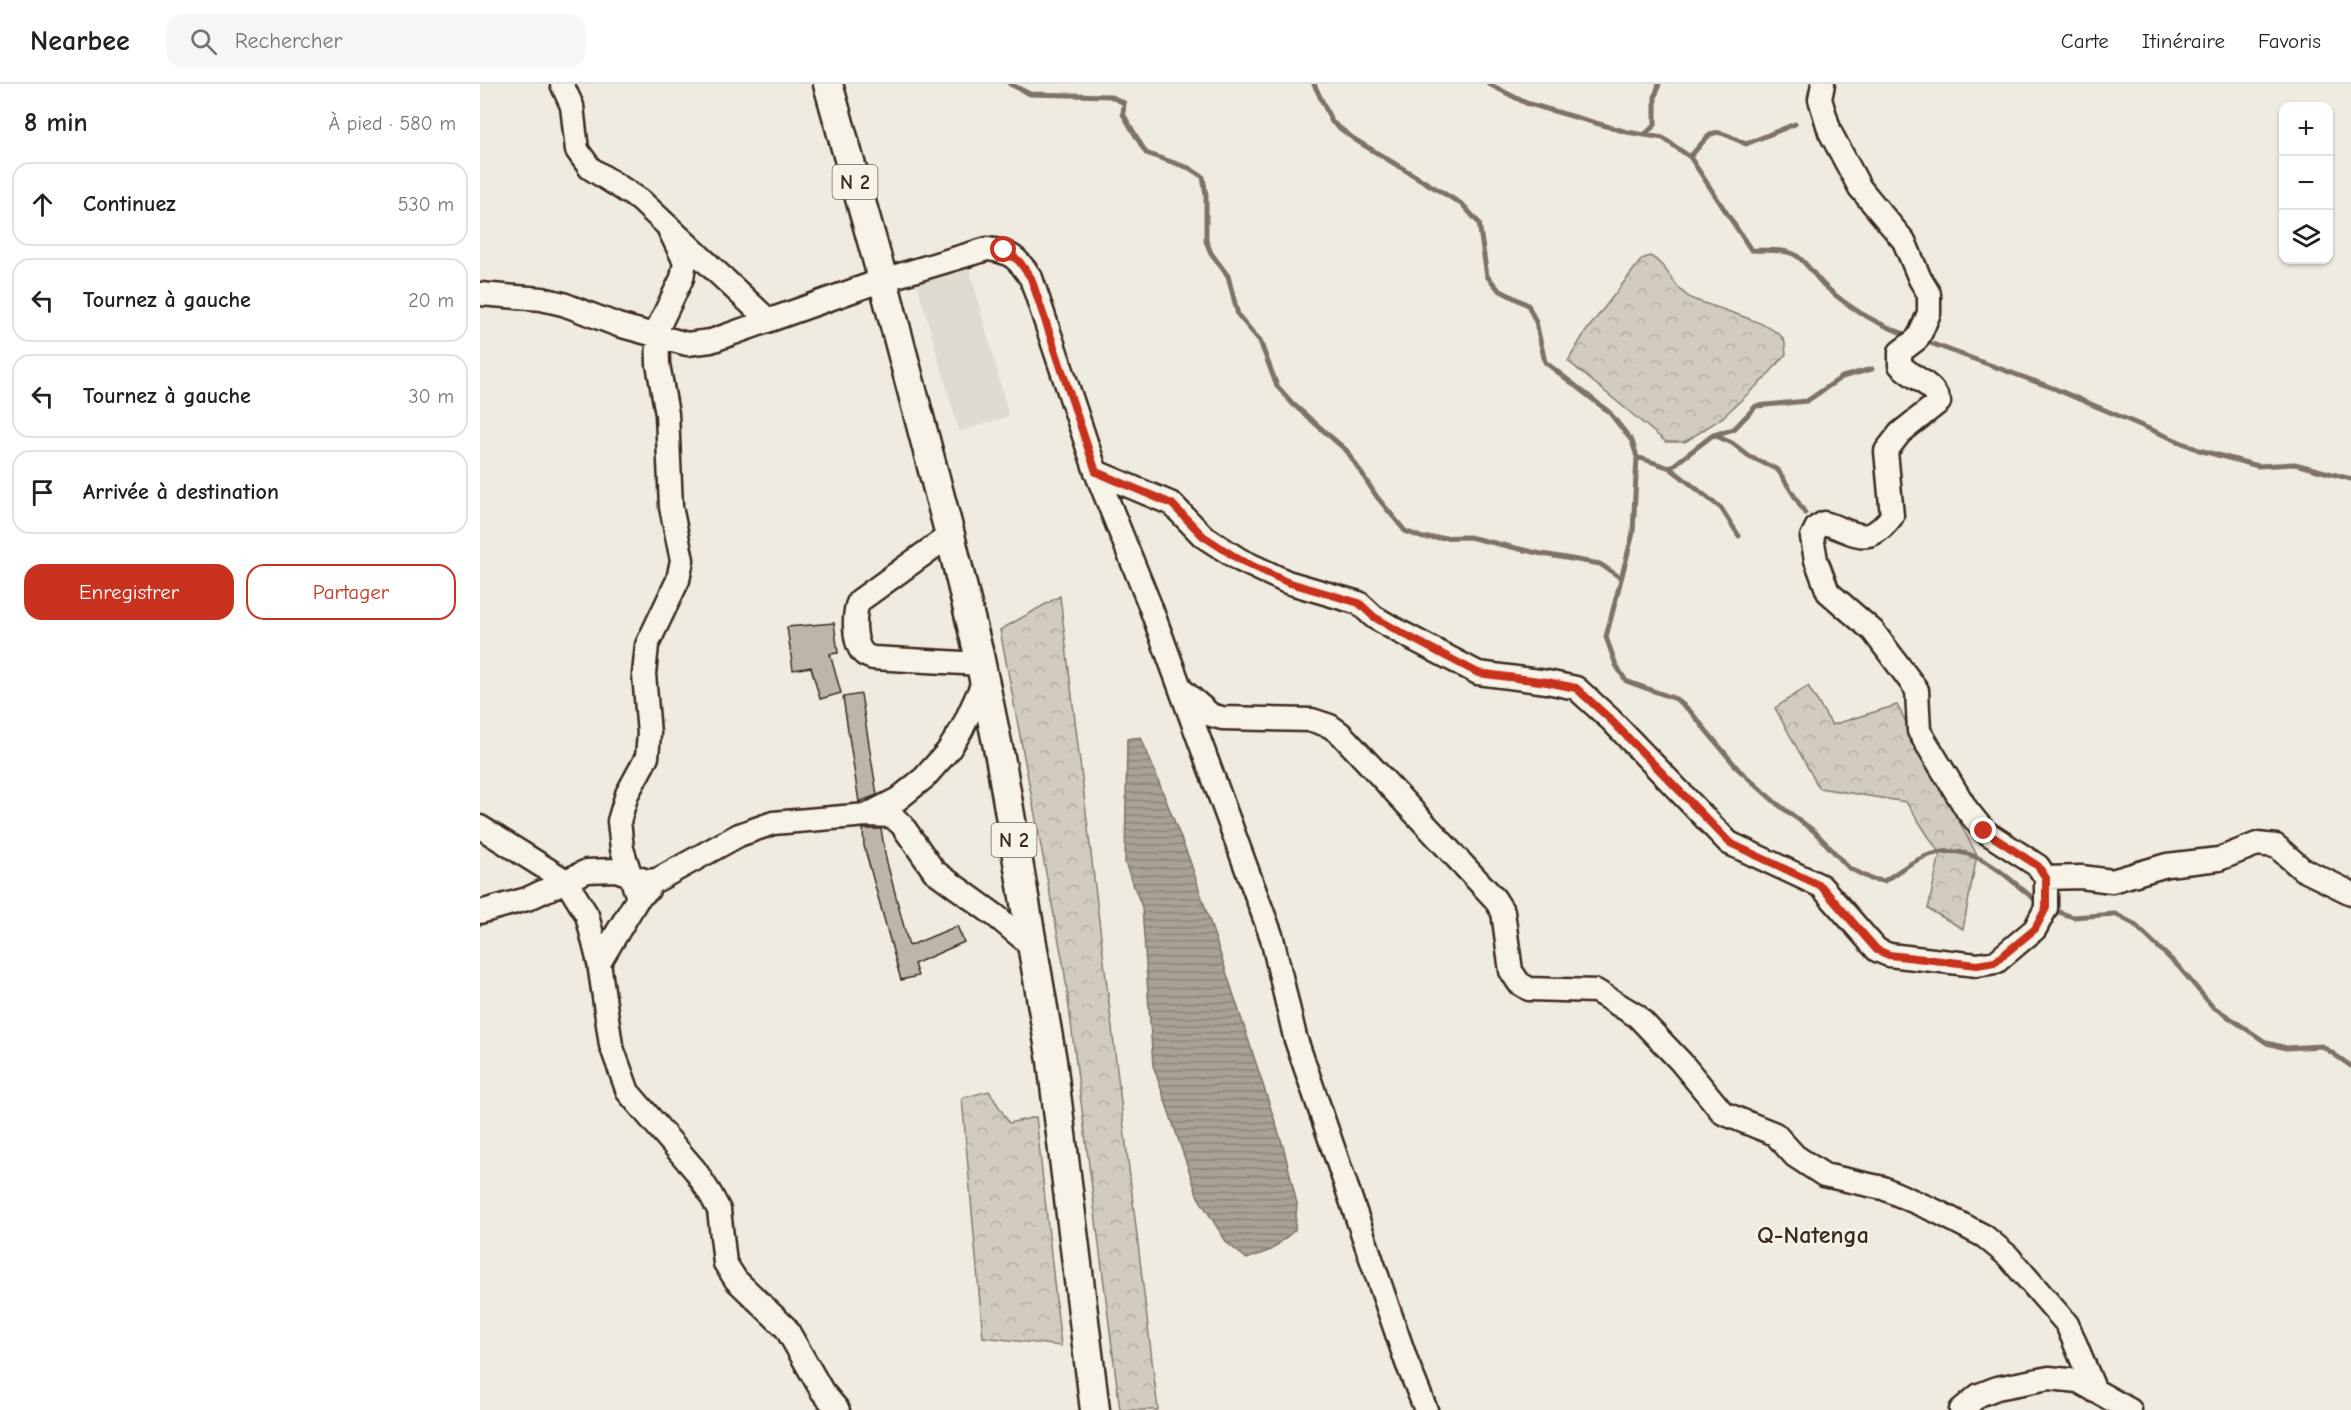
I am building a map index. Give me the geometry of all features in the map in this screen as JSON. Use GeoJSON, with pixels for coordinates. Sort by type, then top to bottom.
{"type":"FeatureCollection","features":[{"type":"Feature","properties":{"kind":"main road","name":"N 2"},"geometry":{"type":"LineString","coordinates":[[828,84],[883,279],[950,535],[1003,773],[1053,1061],[1095,1410]]}},
{"type":"Feature","properties":{"kind":"main road","name":"N 2"},"geometry":{"type":"LineString","coordinates":[[845,84],[883,279]]}},
{"type":"Feature","properties":{"kind":"street"},"geometry":{"type":"LineString","coordinates":[[562,84],[572,106],[577,150],[590,168],[640,200],[768,320]]}},
{"type":"Feature","properties":{"kind":"street"},"geometry":{"type":"LineString","coordinates":[[1096,472],[1172,504],[1203,536],[1240,560],[1287,582],[1359,603],[1374,617],[1478,673],[1576,688],[1610,719],[1730,843],[1821,886],[1877,950],[1889,955],[1977,965],[1995,962],[2035,929],[2046,908],[2046,878],[2038,866],[1984,831],[1967,810],[1919,731],[1917,690],[1873,631],[1828,592],[1815,561],[1812,537],[1817,527],[1824,523],[1858,537],[1872,536],[1884,527],[1892,516],[1886,450],[1900,433],[1939,402],[1934,390],[1909,374],[1900,365],[1900,352],[1917,339],[1929,314],[1929,294],[1904,241],[1860,188],[1830,132],[1820,99],[1823,84]]}},
{"type":"Feature","properties":{"kind":"street"},"geometry":{"type":"LineString","coordinates":[[639,898],[622,849],[619,821],[627,794],[647,757],[650,734],[644,674],[647,645],[678,580],[682,560],[670,507],[667,414],[658,364],[657,330],[682,278],[685,262],[668,227]]}},
{"type":"Feature","properties":{"kind":"street"},"geometry":{"type":"LineString","coordinates":[[480,294],[542,299],[563,304],[618,325],[687,344],[711,341],[883,279],[987,249],[1004,250],[1019,261],[1031,278],[1096,472],[1149,603],[1272,938],[1295,1037],[1425,1410]]}},
{"type":"Feature","properties":{"kind":"street"},"geometry":{"type":"LineString","coordinates":[[867,815],[898,799],[924,778],[948,751],[962,729],[982,672],[873,658],[864,653],[859,646],[854,621],[855,610],[859,602],[950,535]]}},
{"type":"Feature","properties":{"kind":"street"},"geometry":{"type":"LineString","coordinates":[[1180,689],[1210,715],[1216,717],[1267,721],[1312,720],[1330,726],[1341,734],[1494,898],[1503,912],[1511,971],[1519,983],[1529,989],[1596,991],[1636,1016],[1680,1062],[1723,1113],[1776,1134],[1796,1156],[1824,1175],[1883,1188],[1938,1212],[1984,1236],[2008,1256],[2067,1324],[2096,1391]]}},
{"type":"Feature","properties":{"kind":"street"},"geometry":{"type":"LineString","coordinates":[[599,963],[639,898],[657,880],[739,834],[773,823],[867,815],[892,816],[902,825],[934,871],[996,916],[1033,947]]}},
{"type":"Feature","properties":{"kind":"street"},"geometry":{"type":"LineString","coordinates":[[480,827],[566,881],[587,915],[599,963],[611,1045],[628,1092],[695,1170],[711,1195],[719,1210],[726,1263],[736,1280],[786,1328],[822,1391],[838,1410]]}},
{"type":"Feature","properties":{"kind":"street"},"geometry":{"type":"LineString","coordinates":[[2046,878],[2081,877],[2112,881],[2167,866],[2218,859],[2257,844],[2276,846],[2302,869],[2351,893]]}},
{"type":"Feature","properties":{"kind":"street"},"geometry":{"type":"LineString","coordinates":[[480,912],[527,898],[587,871],[616,870],[647,881],[657,880]]}},
{"type":"Feature","properties":{"kind":"street"},"geometry":{"type":"LineString","coordinates":[[1961,1410],[1979,1395],[1997,1388],[2049,1378],[2078,1381],[2130,1410]]}},
{"type":"Feature","properties":{"kind":"shaded area"},"geometry":{"type":"Polygon","coordinates":[[[968,263],[1009,416],[959,432],[916,280],[968,263]]]}},
{"type":"Feature","properties":{"kind":"shaded area"},"geometry":{"type":"Polygon","coordinates":[[[1141,737],[1190,861],[1284,1149],[1297,1204],[1295,1230],[1271,1250],[1247,1259],[1227,1243],[1198,1197],[1153,1065],[1142,907],[1125,863],[1127,739],[1141,737]]]}},
{"type":"Feature","properties":{"kind":"green space"},"geometry":{"type":"Polygon","coordinates":[[[1650,256],[1657,260],[1688,296],[1757,322],[1779,334],[1785,343],[1786,354],[1766,377],[1722,418],[1685,442],[1666,442],[1568,361],[1584,334],[1642,259],[1650,256]]]}},
{"type":"Feature","properties":{"kind":"green space"},"geometry":{"type":"Polygon","coordinates":[[[1060,596],[1158,1410],[1120,1410],[1064,968],[1000,630],[1060,596]]]}},
{"type":"Feature","properties":{"kind":"green space"},"geometry":{"type":"Polygon","coordinates":[[[1808,686],[1832,725],[1897,705],[1977,855],[1963,929],[1928,909],[1940,854],[1906,802],[1819,788],[1775,708],[1808,686]]]}},
{"type":"Feature","properties":{"kind":"green space"},"geometry":{"type":"Polygon","coordinates":[[[989,1091],[1009,1123],[1036,1117],[1061,1346],[983,1337],[962,1098],[989,1091]]]}},
{"type":"Feature","properties":{"kind":"building"},"geometry":{"type":"Polygon","coordinates":[[[834,623],[838,653],[830,654],[841,693],[820,699],[811,667],[793,670],[787,627],[834,623]]]}},
{"type":"Feature","properties":{"kind":"building"},"geometry":{"type":"Polygon","coordinates":[[[861,694],[877,795],[859,802],[843,697],[861,694]]]}},
{"type":"Feature","properties":{"kind":"building"},"geometry":{"type":"Polygon","coordinates":[[[863,829],[881,829],[886,859],[909,946],[957,926],[964,942],[914,964],[918,976],[901,980],[864,846],[863,829]]]}},
{"type":"Feature","properties":{"kind":"waterway"},"geometry":{"type":"LineString","coordinates":[[1010,84],[1030,94],[1110,96],[1124,103],[1123,114],[1146,153],[1189,168],[1203,177],[1206,195],[1206,241],[1211,253],[1228,276],[1238,315],[1260,341],[1277,386],[1293,404],[1347,451],[1377,497],[1405,531],[1423,538],[1469,537],[1537,553],[1600,564],[1621,578]]}},
{"type":"Feature","properties":{"kind":"waterway"},"geometry":{"type":"LineString","coordinates":[[1314,84],[1332,122],[1354,139],[1463,205],[1479,223],[1487,276],[1499,290],[1528,305],[1536,322],[1545,362],[1609,412],[1632,441],[1637,457],[1633,533],[1606,637],[1616,665],[1626,681],[1676,699],[1690,711],[1739,770],[1776,803],[1814,831],[1849,868],[1871,879],[1884,881],[1924,857],[1942,852],[1958,852],[1987,862],[2039,903]]}},
{"type":"Feature","properties":{"kind":"waterway"},"geometry":{"type":"LineString","coordinates":[[1489,84],[1526,103],[1627,132],[1663,138],[1690,157],[1751,250],[1792,253],[1801,259],[1822,283],[1845,303],[1876,322],[1910,336]]}},
{"type":"Feature","properties":{"kind":"waterway"},"geometry":{"type":"LineString","coordinates":[[1644,135],[1655,125],[1655,97],[1659,84]]}},
{"type":"Feature","properties":{"kind":"waterway"},"geometry":{"type":"LineString","coordinates":[[1690,157],[1714,133],[1726,135],[1746,144],[1795,124]]}},
{"type":"Feature","properties":{"kind":"waterway"},"geometry":{"type":"LineString","coordinates":[[1922,340],[2053,388],[2199,450],[2258,466],[2295,464],[2351,479]]}},
{"type":"Feature","properties":{"kind":"waterway"},"geometry":{"type":"LineString","coordinates":[[1637,457],[1670,468],[1713,435],[1734,429],[1756,406],[1807,401],[1842,377],[1872,369]]}},
{"type":"Feature","properties":{"kind":"waterway"},"geometry":{"type":"LineString","coordinates":[[1714,435],[1778,470],[1805,513]]}},
{"type":"Feature","properties":{"kind":"waterway"},"geometry":{"type":"LineString","coordinates":[[1670,468],[1721,508],[1739,536]]}},
{"type":"Feature","properties":{"kind":"waterway"},"geometry":{"type":"LineString","coordinates":[[2050,909],[2073,917],[2115,914],[2134,924],[2179,967],[2212,1006],[2267,1043],[2286,1048],[2322,1046],[2351,1066]]}},
{"type":"Feature","properties":{"kind":"district","name":"Q-Natenga"},"geometry":{"type":"Point","coordinates":[1813,1235]}},
{"type":"Feature","properties":{"kind":"route"},"geometry":{"type":"LineString","coordinates":[[1004,250],[1019,261],[1031,278],[1096,472],[1172,504],[1203,536],[1240,560],[1287,582],[1359,603],[1374,617],[1478,673],[1576,688],[1610,719],[1730,843],[1821,886],[1877,950],[1889,955],[1977,965],[1995,962],[2035,929],[2046,908],[2046,878],[2038,866],[1984,831]]}}]}
